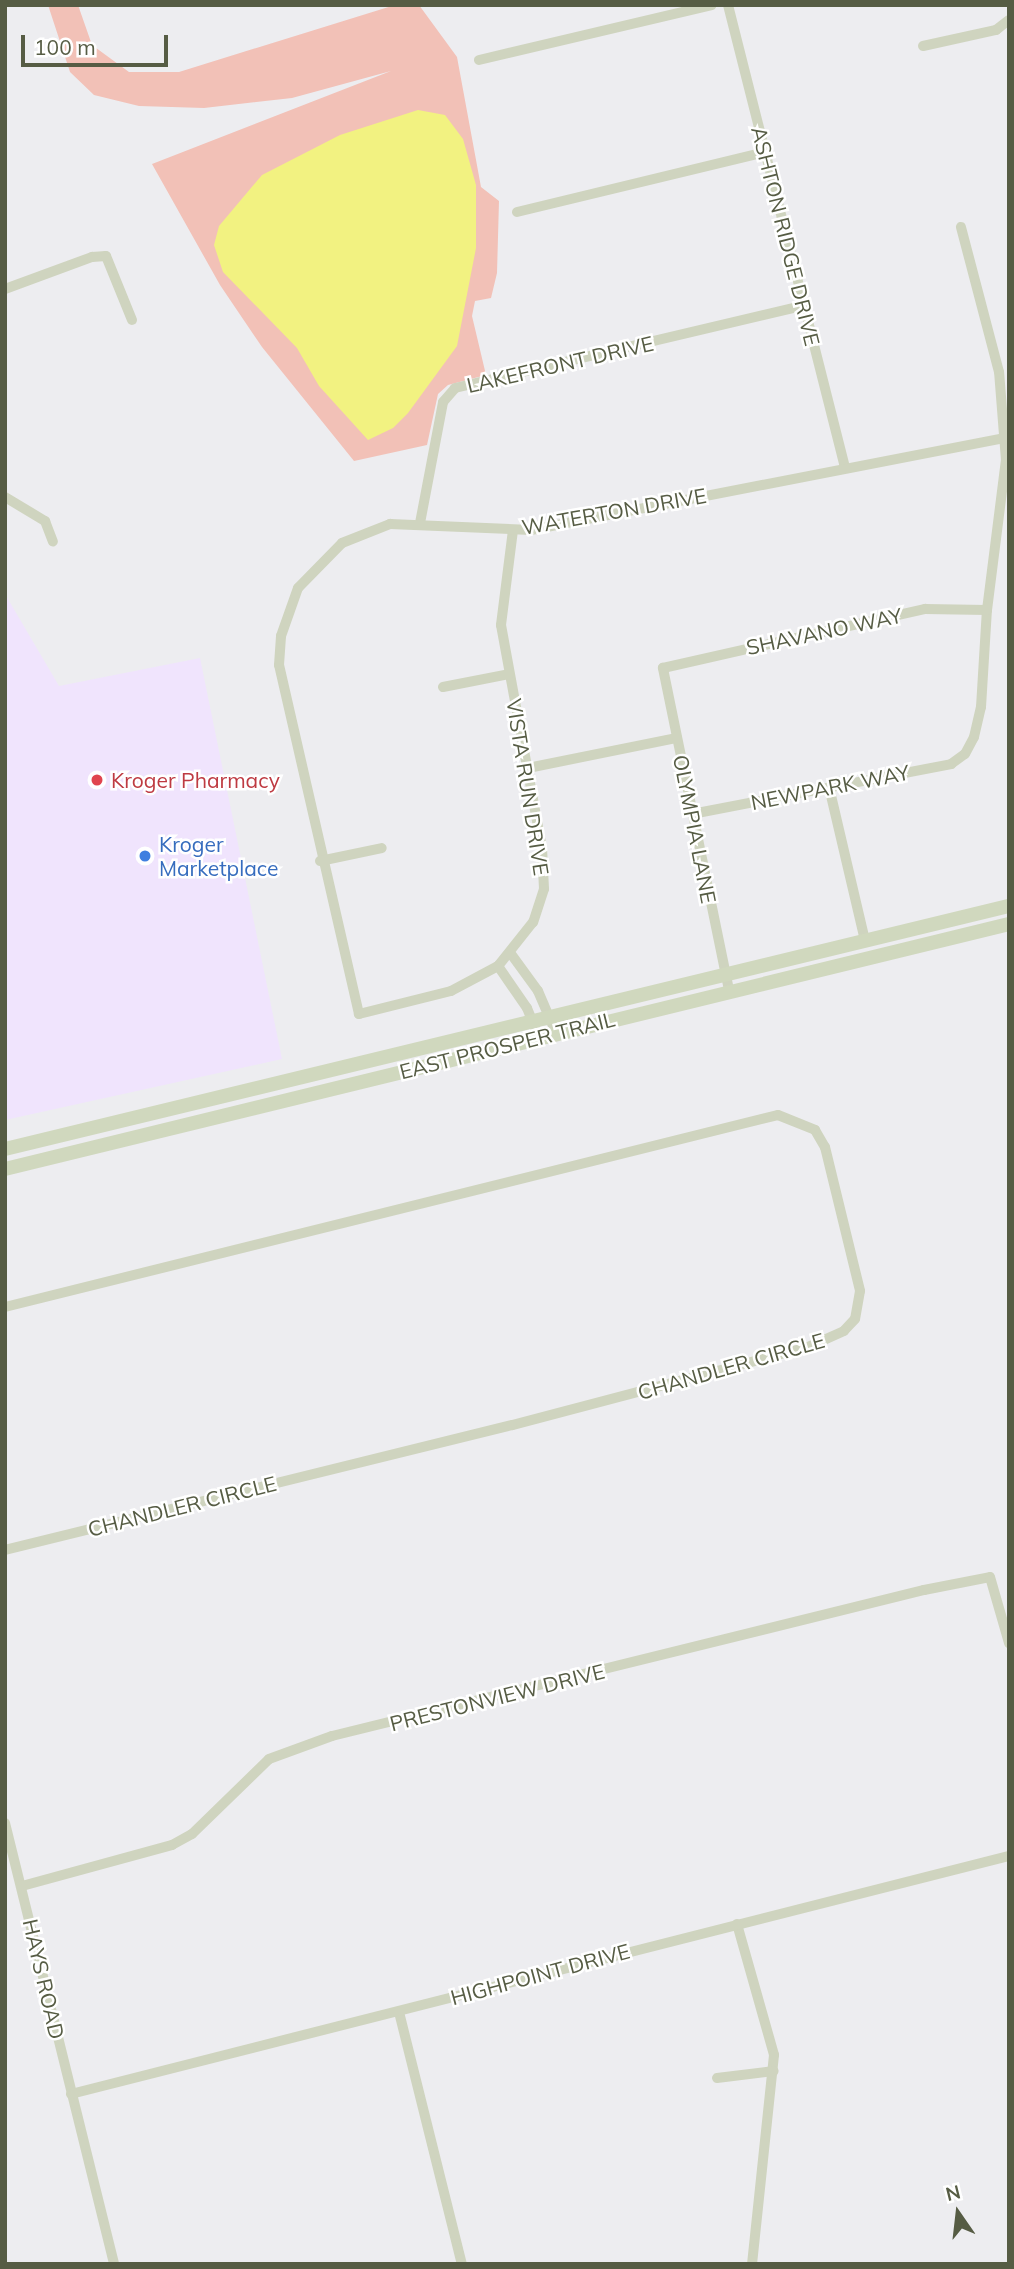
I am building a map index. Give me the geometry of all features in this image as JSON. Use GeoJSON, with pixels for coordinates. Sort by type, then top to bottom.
{"type":"FeatureCollection","features":[{"type":"Feature","properties":{"kind":"main road","name":"EAST PROSPER TRAIL"},"geometry":{"type":"LineString","coordinates":[[5,1149],[1009,906]]}},
{"type":"Feature","properties":{"kind":"main road","name":"EAST PROSPER TRAIL"},"geometry":{"type":"LineString","coordinates":[[5,1169],[729,989],[1009,924]]}},
{"type":"Feature","properties":{"kind":"main road"},"geometry":{"type":"LineString","coordinates":[[112,1123],[116,1142]]}},
{"type":"Feature","properties":{"kind":"street"},"geometry":{"type":"LineString","coordinates":[[479,60],[712,5]]}},
{"type":"Feature","properties":{"kind":"street","name":"ASHTON RIDGE DRIVE"},"geometry":{"type":"LineString","coordinates":[[728,5],[845,466]]}},
{"type":"Feature","properties":{"kind":"street"},"geometry":{"type":"LineString","coordinates":[[923,46],[996,30],[1009,20]]}},
{"type":"Feature","properties":{"kind":"street"},"geometry":{"type":"LineString","coordinates":[[517,212],[765,152]]}},
{"type":"Feature","properties":{"kind":"street"},"geometry":{"type":"LineString","coordinates":[[961,227],[999,372],[1007,438],[1003,505],[987,610]]}},
{"type":"Feature","properties":{"kind":"street"},"geometry":{"type":"LineString","coordinates":[[5,289],[106,256],[132,320]]}},
{"type":"Feature","properties":{"kind":"street","name":"LAKEFRONT DRIVE"},"geometry":{"type":"LineString","coordinates":[[420,523],[443,402],[455,388],[803,306]]}},
{"type":"Feature","properties":{"kind":"street","name":"WATERTON DRIVE"},"geometry":{"type":"LineString","coordinates":[[359,1014],[320,861],[279,665],[281,636],[298,588],[342,543],[390,524],[420,523],[531,530],[845,466],[1007,438]]}},
{"type":"Feature","properties":{"kind":"street"},"geometry":{"type":"LineString","coordinates":[[5,497],[45,522],[53,542]]}},
{"type":"Feature","properties":{"kind":"street","name":"VISTA RUN DRIVE"},"geometry":{"type":"LineString","coordinates":[[359,1014],[451,991],[498,966],[511,954],[533,922],[544,889],[528,768],[501,625],[513,530]]}},
{"type":"Feature","properties":{"kind":"street","name":"SHAVANO WAY"},"geometry":{"type":"LineString","coordinates":[[663,668],[925,609],[987,610]]}},
{"type":"Feature","properties":{"kind":"street","name":"NEWPARK WAY"},"geometry":{"type":"LineString","coordinates":[[692,814],[951,764],[965,754],[981,707],[987,610]]}},
{"type":"Feature","properties":{"kind":"street","name":"OLYMPIA LANE"},"geometry":{"type":"LineString","coordinates":[[663,668],[729,989]]}},
{"type":"Feature","properties":{"kind":"street"},"geometry":{"type":"LineString","coordinates":[[443,687],[509,674]]}},
{"type":"Feature","properties":{"kind":"street"},"geometry":{"type":"LineString","coordinates":[[528,768],[677,738]]}},
{"type":"Feature","properties":{"kind":"street"},"geometry":{"type":"LineString","coordinates":[[829,787],[864,940]]}},
{"type":"Feature","properties":{"kind":"street"},"geometry":{"type":"LineString","coordinates":[[320,861],[382,848]]}},
{"type":"Feature","properties":{"kind":"street"},"geometry":{"type":"LineString","coordinates":[[511,954],[527,972],[556,1033]]}},
{"type":"Feature","properties":{"kind":"street"},"geometry":{"type":"LineString","coordinates":[[498,966],[533,1021],[539,1037]]}},
{"type":"Feature","properties":{"kind":"street","name":"CHANDLER CIRCLE"},"geometry":{"type":"LineString","coordinates":[[5,1307],[778,1115],[815,1130],[825,1147],[860,1291],[859,1306],[850,1325],[830,1340],[808,1347],[512,1425],[5,1549]]}},
{"type":"Feature","properties":{"kind":"street","name":"PRESTONVIEW DRIVE"},"geometry":{"type":"LineString","coordinates":[[22,1886],[172,1845],[192,1834],[269,1759],[332,1736],[924,1590],[990,1577],[1009,1643]]}},
{"type":"Feature","properties":{"kind":"street","name":"HAYS ROAD"},"geometry":{"type":"LineString","coordinates":[[5,1823],[114,2264]]}},
{"type":"Feature","properties":{"kind":"street","name":"HIGHPOINT DRIVE"},"geometry":{"type":"LineString","coordinates":[[71,2094],[1009,1856]]}},
{"type":"Feature","properties":{"kind":"street"},"geometry":{"type":"LineString","coordinates":[[737,1924],[771,2040],[774,2071],[752,2264]]}},
{"type":"Feature","properties":{"kind":"street"},"geometry":{"type":"LineString","coordinates":[[399,2012],[462,2264]]}},
{"type":"Feature","properties":{"kind":"street"},"geometry":{"type":"LineString","coordinates":[[717,2078],[774,2071]]}},
{"type":"Feature","properties":{"kind":"shaded area"},"geometry":{"type":"Polygon","coordinates":[[[48,5],[78,5],[92,45],[129,72],[179,72],[395,5],[419,5],[457,57],[481,187],[499,201],[497,273],[491,298],[475,301],[472,316],[486,375],[448,385],[438,394],[427,445],[354,461],[262,347],[220,285],[152,164],[391,71],[292,98],[204,108],[139,106],[94,95],[70,72],[48,5]]]}},
{"type":"Feature","properties":{"kind":"shaded area"},"geometry":{"type":"Polygon","coordinates":[[[418,110],[445,115],[463,139],[476,185],[476,248],[457,346],[408,413],[393,428],[368,440],[319,386],[297,348],[223,272],[214,245],[219,226],[262,175],[340,135],[418,110]]]}},
{"type":"Feature","properties":{"kind":"shaded area"},"geometry":{"type":"Polygon","coordinates":[[[5,594],[59,686],[200,658],[282,1059],[5,1120],[5,594]]]}},
{"type":"Feature","properties":{"kind":"place","name":"Kroger Pharmacy"},"geometry":{"type":"Point","coordinates":[97,780]}},
{"type":"Feature","properties":{"kind":"place","name":"Kroger Marketplace"},"geometry":{"type":"Point","coordinates":[145,856]}}]}
